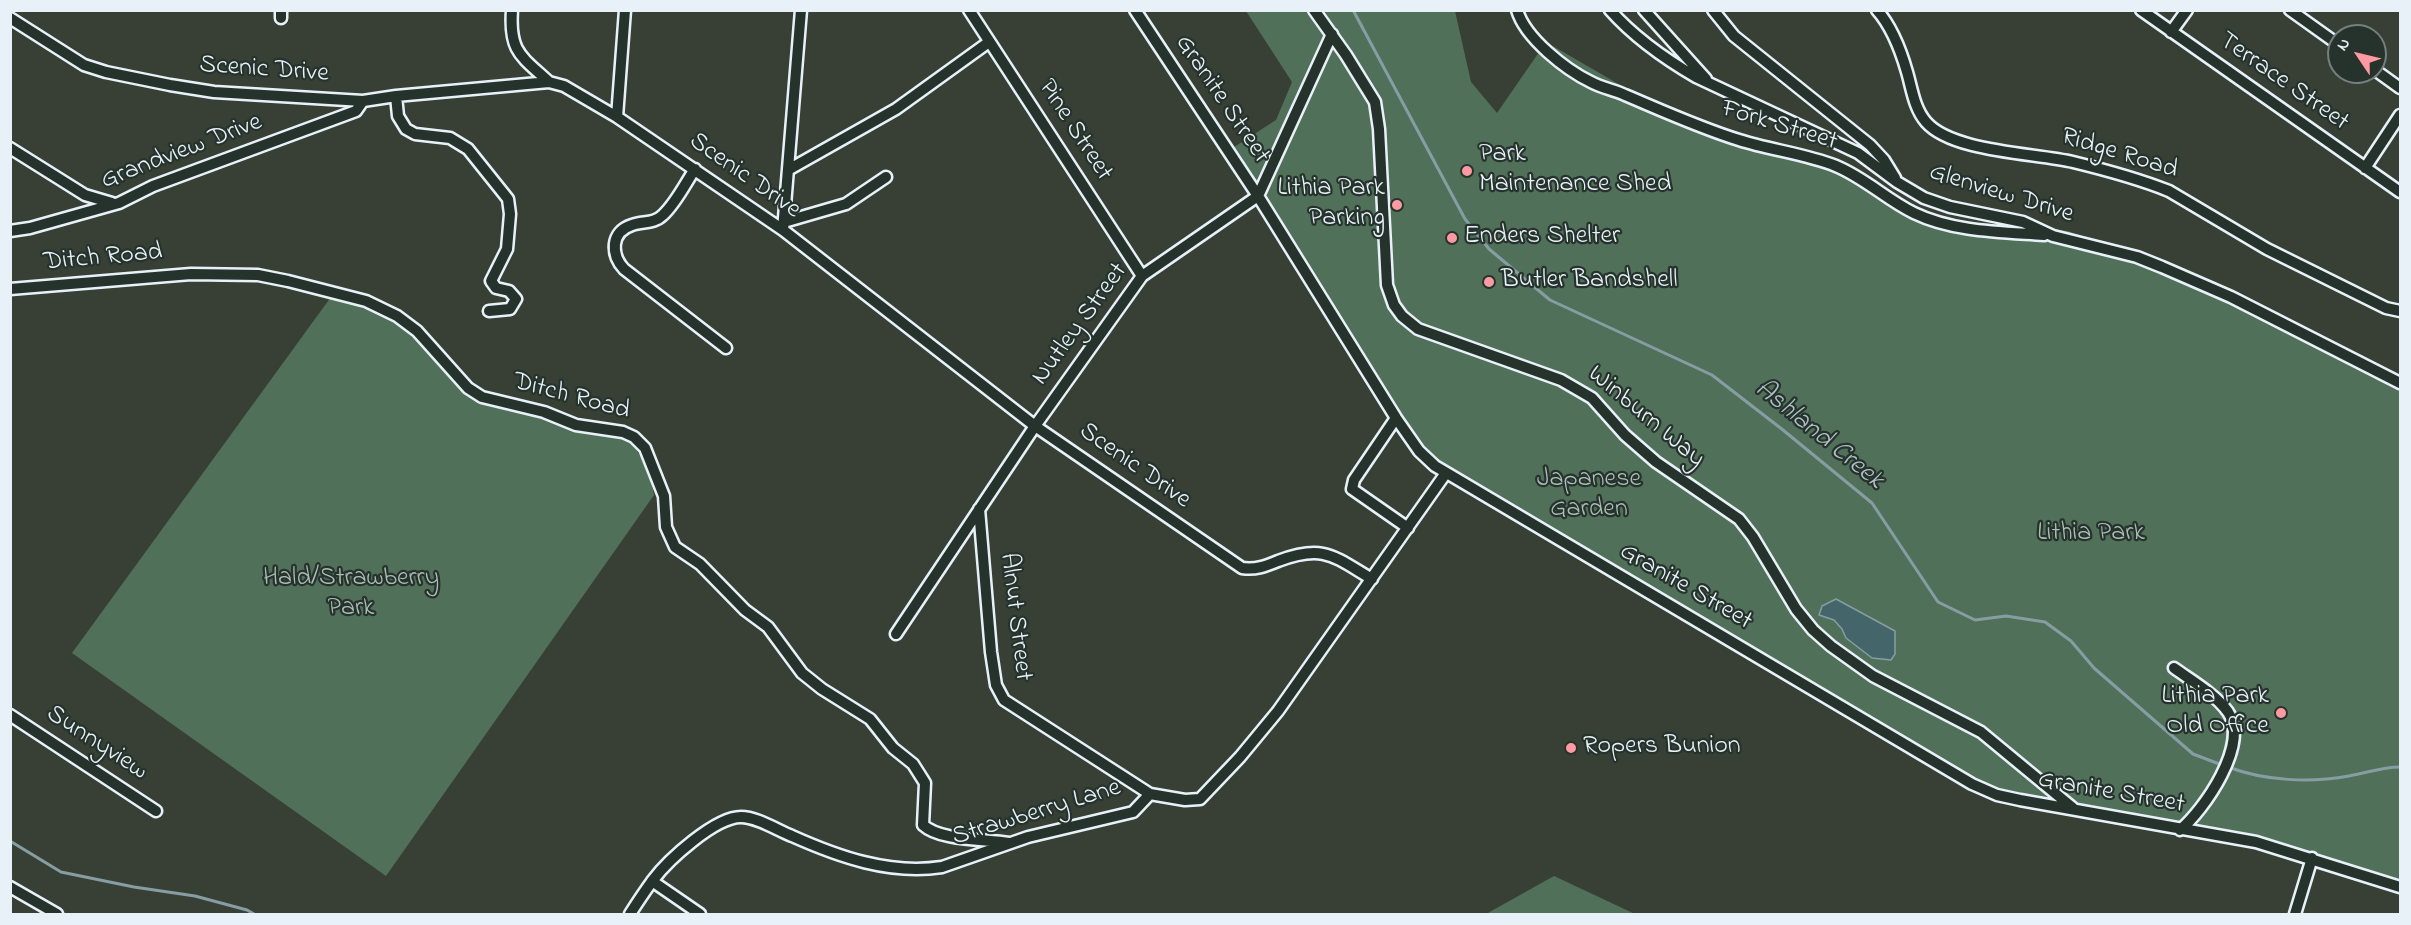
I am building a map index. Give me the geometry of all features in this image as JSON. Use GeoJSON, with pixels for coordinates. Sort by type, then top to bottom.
{"type":"FeatureCollection","features":[{"type":"Feature","properties":{"kind":"street"},"geometry":{"type":"LineString","coordinates":[[512,10],[511,35],[517,50],[549,82]]}},
{"type":"Feature","properties":{"kind":"street"},"geometry":{"type":"LineString","coordinates":[[617,117],[625,10]]}},
{"type":"Feature","properties":{"kind":"street"},"geometry":{"type":"LineString","coordinates":[[801,10],[783,226],[846,204],[886,177]]}},
{"type":"Feature","properties":{"kind":"street","name":"Pine Street"},"geometry":{"type":"LineString","coordinates":[[969,10],[1142,276]]}},
{"type":"Feature","properties":{"kind":"street","name":"Granite Street"},"geometry":{"type":"LineString","coordinates":[[1135,10],[1258,196],[1396,418],[1426,459],[1446,473],[1972,784],[1997,795],[2256,842],[2400,886]]}},
{"type":"Feature","properties":{"kind":"street","name":"Winburn Way"},"geometry":{"type":"LineString","coordinates":[[1314,10],[1375,102],[1384,194],[1386,274],[1390,294],[1402,315],[1418,328],[1561,380],[1581,390],[1602,408],[1625,435],[1656,462],[1739,519],[1753,537],[1796,609],[1813,630],[1831,646],[1882,681],[1981,732],[2075,810]]}},
{"type":"Feature","properties":{"kind":"street","name":"Fork Street"},"geometry":{"type":"LineString","coordinates":[[1517,10],[1523,26],[1532,36],[1572,70],[1591,82],[1680,120],[1740,141],[1835,166],[1861,179],[1903,207],[1931,219],[1964,227],[2053,236]]}},
{"type":"Feature","properties":{"kind":"street","name":"Glenview Drive"},"geometry":{"type":"LineString","coordinates":[[1610,10],[1632,32],[1679,67],[1858,153],[1897,182],[1936,203],[2023,222],[2053,236],[2137,257],[2241,301],[2400,383]]}},
{"type":"Feature","properties":{"kind":"street"},"geometry":{"type":"LineString","coordinates":[[1644,10],[1707,81]]}},
{"type":"Feature","properties":{"kind":"street"},"geometry":{"type":"LineString","coordinates":[[1713,10],[1723,24],[1752,51],[1870,145],[1884,160],[1897,182]]}},
{"type":"Feature","properties":{"kind":"street","name":"Ridge Road"},"geometry":{"type":"LineString","coordinates":[[1877,10],[1899,49],[1916,107],[1925,121],[1937,132],[1966,144],[2074,162],[2149,183],[2169,191],[2288,260],[2386,308],[2400,311]]}},
{"type":"Feature","properties":{"kind":"street","name":"Terrace Street"},"geometry":{"type":"LineString","coordinates":[[2140,10],[2400,192]]}},
{"type":"Feature","properties":{"kind":"street"},"geometry":{"type":"LineString","coordinates":[[2171,32],[2187,10]]}},
{"type":"Feature","properties":{"kind":"street"},"geometry":{"type":"LineString","coordinates":[[2290,10],[2327,36]]}},
{"type":"Feature","properties":{"kind":"street","name":"Scenic Drive"},"geometry":{"type":"LineString","coordinates":[[10,18],[63,54],[84,65],[106,72],[214,92],[363,101],[549,82],[564,86],[617,117],[783,226],[1035,426],[1242,568],[1258,569],[1297,554],[1321,552],[1339,559],[1372,579]]}},
{"type":"Feature","properties":{"kind":"street"},"geometry":{"type":"LineString","coordinates":[[1258,196],[1332,34]]}},
{"type":"Feature","properties":{"kind":"street"},"geometry":{"type":"LineString","coordinates":[[788,170],[896,109],[989,42]]}},
{"type":"Feature","properties":{"kind":"street"},"geometry":{"type":"LineString","coordinates":[[2387,79],[2400,88]]}},
{"type":"Feature","properties":{"kind":"street"},"geometry":{"type":"LineString","coordinates":[[396,96],[398,116],[406,129],[415,134],[450,138],[468,150],[508,199],[510,214],[507,249],[491,281],[496,288],[510,291],[516,300],[510,309],[489,311]]}},
{"type":"Feature","properties":{"kind":"street","name":"Grandview Drive"},"geometry":{"type":"LineString","coordinates":[[10,231],[30,228],[119,203],[153,186],[356,111],[363,101]]}},
{"type":"Feature","properties":{"kind":"street"},"geometry":{"type":"LineString","coordinates":[[2365,168],[2400,115]]}},
{"type":"Feature","properties":{"kind":"street"},"geometry":{"type":"LineString","coordinates":[[10,148],[85,195],[106,203],[119,203]]}},
{"type":"Feature","properties":{"kind":"street"},"geometry":{"type":"LineString","coordinates":[[695,169],[665,214],[651,222],[632,225],[619,235],[614,246],[615,256],[617,262],[632,275],[726,348]]}},
{"type":"Feature","properties":{"kind":"street","name":"Nutley Street"},"geometry":{"type":"LineString","coordinates":[[896,634],[1035,426],[1142,276],[1151,267],[1258,196]]}},
{"type":"Feature","properties":{"kind":"street","name":"Ditch Road"},"geometry":{"type":"LineString","coordinates":[[10,289],[191,274],[258,275],[288,280],[366,301],[397,316],[417,332],[468,388],[482,397],[544,412],[576,425],[623,432],[634,437],[645,448],[664,496],[666,527],[675,547],[700,564],[745,610],[768,627],[802,673],[822,689],[870,719],[893,748],[913,764],[925,783],[923,825],[929,830],[948,837],[1009,843]]}},
{"type":"Feature","properties":{"kind":"street"},"geometry":{"type":"LineString","coordinates":[[1396,418],[1354,480],[1352,489],[1408,528]]}},
{"type":"Feature","properties":{"kind":"street","name":"Strawberry Lane"},"geometry":{"type":"LineString","coordinates":[[630,915],[652,881],[694,841],[713,828],[738,817],[755,820],[835,855],[866,863],[916,869],[942,867],[1009,843],[1133,812],[1150,794],[1185,800],[1200,799],[1278,711],[1446,473]]}},
{"type":"Feature","properties":{"kind":"street","name":"Alnut Street"},"geometry":{"type":"LineString","coordinates":[[980,509],[991,652],[999,692],[1015,708],[1150,794]]}},
{"type":"Feature","properties":{"kind":"street"},"geometry":{"type":"LineString","coordinates":[[2174,669],[2216,699],[2230,714],[2233,733],[2224,773],[2195,816],[2180,830]]}},
{"type":"Feature","properties":{"kind":"street","name":"Sunnyview"},"geometry":{"type":"LineString","coordinates":[[10,715],[156,811]]}},
{"type":"Feature","properties":{"kind":"street"},"geometry":{"type":"LineString","coordinates":[[2295,915],[2312,858]]}},
{"type":"Feature","properties":{"kind":"street"},"geometry":{"type":"LineString","coordinates":[[652,881],[700,915]]}},
{"type":"Feature","properties":{"kind":"street"},"geometry":{"type":"LineString","coordinates":[[10,887],[57,915]]}},
{"type":"Feature","properties":{"kind":"green space","name":"Lithia Park"},"geometry":{"type":"Polygon","coordinates":[[[1246,11],[1455,11],[1471,82],[1497,113],[1546,42],[1639,96],[1730,133],[1813,153],[1853,168],[1903,201],[1926,213],[1949,221],[2068,231],[2162,267],[2400,383],[2400,887],[2312,858],[1997,795],[1426,459],[1228,151],[1276,120],[1292,82],[1246,11]]]}},
{"type":"Feature","properties":{"kind":"green space","name":"Hald/Strawberry Park"},"geometry":{"type":"Polygon","coordinates":[[[331,297],[372,309],[413,334],[472,397],[581,432],[629,438],[649,470],[654,495],[386,876],[72,653],[331,297]]]}},
{"type":"Feature","properties":{"kind":"green space"},"geometry":{"type":"Polygon","coordinates":[[[1554,876],[1635,914],[1486,914],[1554,876]]]}},
{"type":"Feature","properties":{"kind":"water"},"geometry":{"type":"Polygon","coordinates":[[[1836,599],[1895,631],[1895,654],[1891,660],[1872,658],[1846,638],[1834,620],[1819,615],[1822,606],[1836,599]]]}},
{"type":"Feature","properties":{"kind":"waterway","name":"Ashland Creek"},"geometry":{"type":"LineString","coordinates":[[1353,10],[1465,219],[1489,249],[1550,300],[1712,375],[1783,430],[1872,503],[1938,602],[1975,620],[2006,616],[2045,622],[2071,641],[2094,668],[2193,754],[2222,765]]}},
{"type":"Feature","properties":{"kind":"waterway","name":"Ashland Creek"},"geometry":{"type":"LineString","coordinates":[[2228,767],[2272,778],[2303,780],[2349,776],[2400,767]]}},
{"type":"Feature","properties":{"kind":"waterway"},"geometry":{"type":"LineString","coordinates":[[10,841],[61,872],[134,887],[195,896],[254,914]]}},
{"type":"Feature","properties":{"kind":"place","name":"Park Maintenance Shed"},"geometry":{"type":"Point","coordinates":[1467,171]}},
{"type":"Feature","properties":{"kind":"place","name":"Lithia Park Parking"},"geometry":{"type":"Point","coordinates":[1397,205]}},
{"type":"Feature","properties":{"kind":"place","name":"Enders Shelter"},"geometry":{"type":"Point","coordinates":[1452,238]}},
{"type":"Feature","properties":{"kind":"place","name":"Butler Bandshell"},"geometry":{"type":"Point","coordinates":[1489,282]}},
{"type":"Feature","properties":{"kind":"place","name":"Lithia Park Old Office"},"geometry":{"type":"Point","coordinates":[2281,713]}},
{"type":"Feature","properties":{"kind":"place","name":"Ropers Bunion"},"geometry":{"type":"Point","coordinates":[1571,748]}},
{"type":"Feature","properties":{"kind":"park label","name":"Japanese Garden"},"geometry":{"type":"Point","coordinates":[1589,496]}}]}
